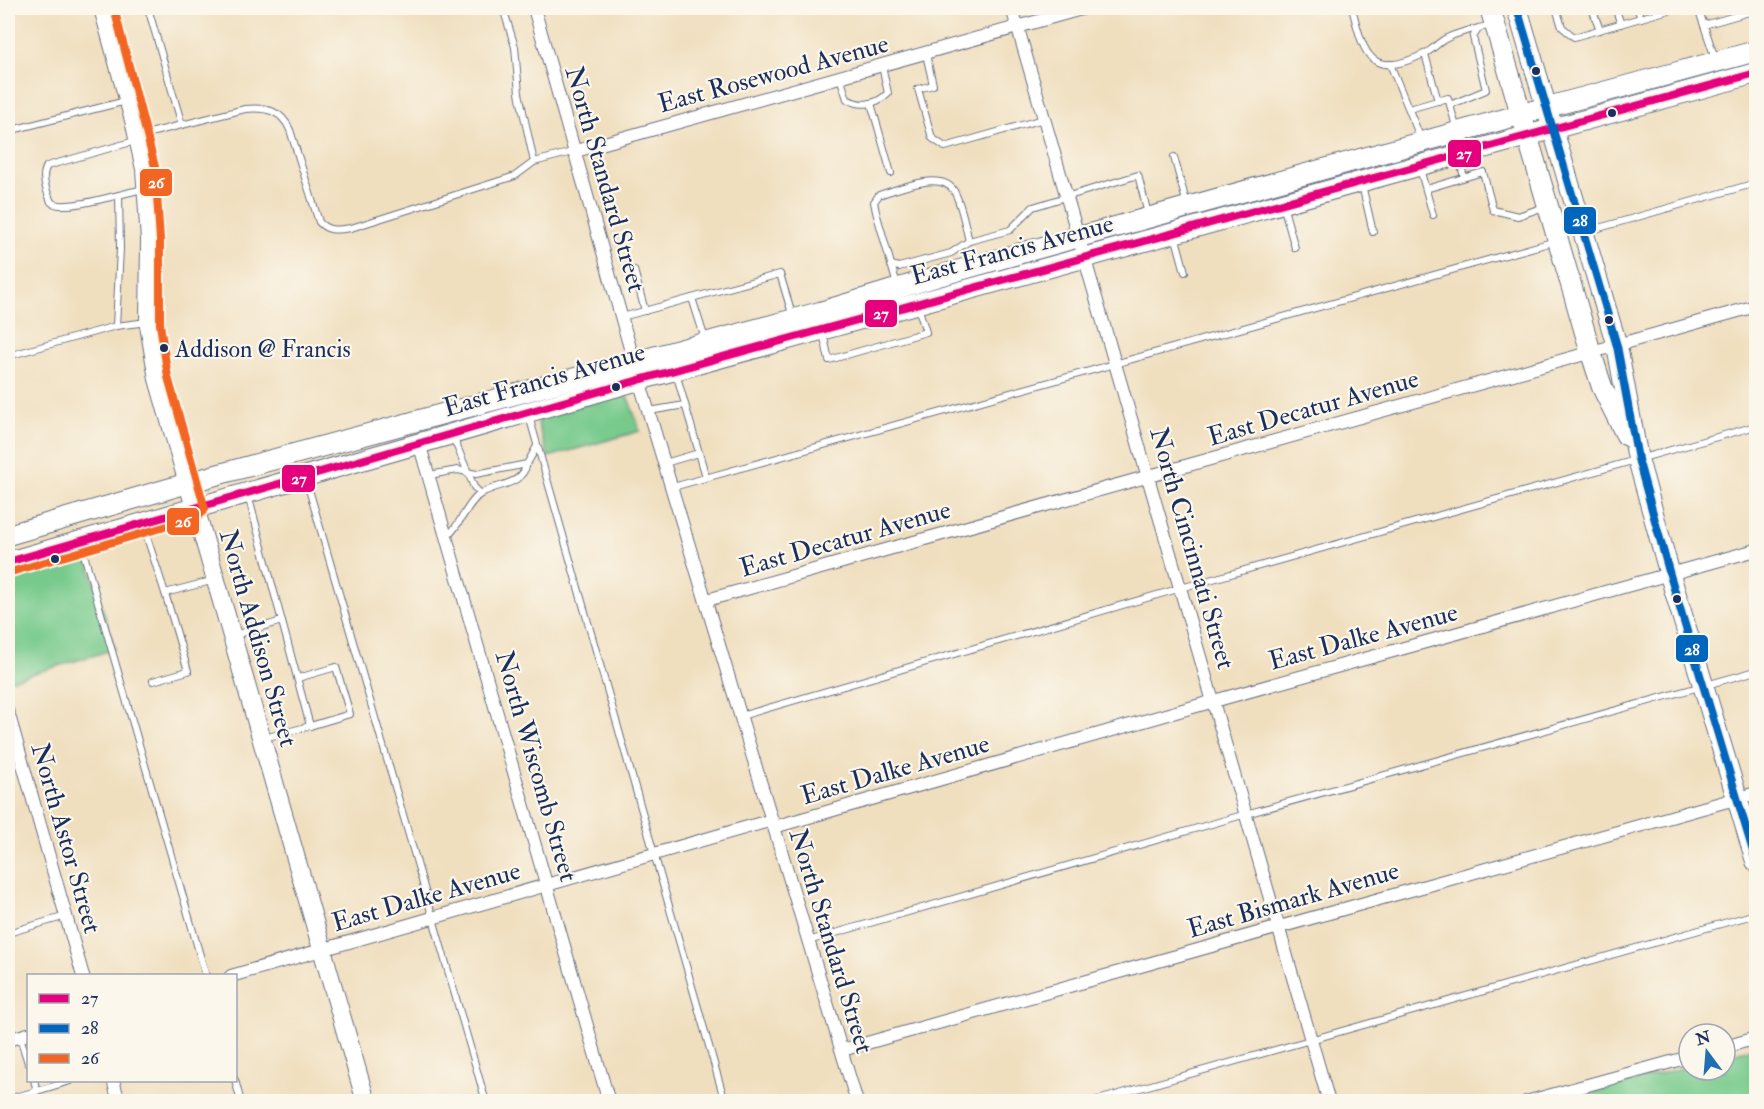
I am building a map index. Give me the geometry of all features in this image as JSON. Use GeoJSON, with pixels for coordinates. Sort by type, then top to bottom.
{"type":"FeatureCollection","features":[{"type":"Feature","properties":{"kind":"main road"},"geometry":{"type":"LineString","coordinates":[[1517,8],[1544,108],[1617,346],[1638,459],[1702,686],[1747,795],[1756,861]]}},
{"type":"Feature","properties":{"kind":"main road"},"geometry":{"type":"LineString","coordinates":[[1488,20],[1521,115],[1602,387],[1638,459]]}},
{"type":"Feature","properties":{"kind":"main road","name":"East Francis Avenue"},"geometry":{"type":"LineString","coordinates":[[8,562],[528,412],[707,342],[901,287],[939,266],[1079,238],[1756,51]]}},
{"type":"Feature","properties":{"kind":"main road","name":"East Francis Avenue"},"geometry":{"type":"LineString","coordinates":[[8,535],[188,484],[636,371],[675,370],[1756,73]]}},
{"type":"Feature","properties":{"kind":"street","name":"North Addison Street"},"geometry":{"type":"LineString","coordinates":[[103,8],[129,100],[146,189],[150,240],[149,322],[158,379],[366,1101]]}},
{"type":"Feature","properties":{"kind":"street","name":"North Standard Street"},"geometry":{"type":"LineString","coordinates":[[534,8],[636,371],[673,487],[857,1101]]}},
{"type":"Feature","properties":{"kind":"street","name":"North Cincinnati Street"},"geometry":{"type":"LineString","coordinates":[[1012,8],[1065,196],[1150,476],[1329,1101]]}},
{"type":"Feature","properties":{"kind":"street","name":"East Rosewood Avenue"},"geometry":{"type":"LineString","coordinates":[[576,151],[1085,8]]}},
{"type":"Feature","properties":{"kind":"street","name":"East Decatur Avenue"},"geometry":{"type":"LineString","coordinates":[[707,600],[1756,306]]}},
{"type":"Feature","properties":{"kind":"street","name":"North Wiscomb Street"},"geometry":{"type":"LineString","coordinates":[[419,443],[549,884],[609,1101]]}},
{"type":"Feature","properties":{"kind":"street","name":"East Dalke Avenue"},"geometry":{"type":"LineString","coordinates":[[234,974],[655,854],[773,824],[1756,550]]}},
{"type":"Feature","properties":{"kind":"street","name":"North Astor Street"},"geometry":{"type":"LineString","coordinates":[[8,712],[83,974]]}},
{"type":"Feature","properties":{"kind":"street","name":"East Bismark Avenue"},"geometry":{"type":"LineString","coordinates":[[842,1050],[1747,795]]}},
{"type":"Feature","properties":{"kind":"street"},"geometry":{"type":"LineString","coordinates":[[1737,1044],[1756,1038]]}},
{"type":"Feature","properties":{"kind":"street"},"geometry":{"type":"LineString","coordinates":[[1526,1101],[1677,1059]]}},
{"type":"Feature","properties":{"kind":"street"},"geometry":{"type":"LineString","coordinates":[[114,1082],[119,1101]]}},
{"type":"Feature","properties":{"kind":"lane"},"geometry":{"type":"LineString","coordinates":[[148,8],[182,125]]}},
{"type":"Feature","properties":{"kind":"lane"},"geometry":{"type":"LineString","coordinates":[[502,8],[515,47],[519,93],[534,162]]}},
{"type":"Feature","properties":{"kind":"lane"},"geometry":{"type":"LineString","coordinates":[[1352,8],[1365,53],[1380,64],[1390,64],[1425,54],[1448,37],[1488,20]]}},
{"type":"Feature","properties":{"kind":"lane"},"geometry":{"type":"LineString","coordinates":[[1556,8],[1562,27],[1574,37],[1641,18],[1662,9],[1676,8]]}},
{"type":"Feature","properties":{"kind":"lane"},"geometry":{"type":"LineString","coordinates":[[1615,8],[1621,24]]}},
{"type":"Feature","properties":{"kind":"lane"},"geometry":{"type":"LineString","coordinates":[[1637,8],[1641,18]]}},
{"type":"Feature","properties":{"kind":"lane"},"geometry":{"type":"LineString","coordinates":[[1698,8],[1716,61]]}},
{"type":"Feature","properties":{"kind":"lane"},"geometry":{"type":"LineString","coordinates":[[1704,25],[1756,10]]}},
{"type":"Feature","properties":{"kind":"lane"},"geometry":{"type":"LineString","coordinates":[[1593,11],[1600,30]]}},
{"type":"Feature","properties":{"kind":"lane"},"geometry":{"type":"LineString","coordinates":[[1450,105],[1486,90],[1473,37],[1488,20]]}},
{"type":"Feature","properties":{"kind":"lane"},"geometry":{"type":"LineString","coordinates":[[926,54],[933,85],[918,89],[932,138],[945,147],[1043,119]]}},
{"type":"Feature","properties":{"kind":"lane"},"geometry":{"type":"LineString","coordinates":[[1425,54],[1438,101]]}},
{"type":"Feature","properties":{"kind":"lane"},"geometry":{"type":"LineString","coordinates":[[1390,64],[1422,143]]}},
{"type":"Feature","properties":{"kind":"lane"},"geometry":{"type":"LineString","coordinates":[[840,77],[847,99],[856,105],[871,103],[888,93],[882,66]]}},
{"type":"Feature","properties":{"kind":"lane"},"geometry":{"type":"LineString","coordinates":[[1409,109],[1448,98],[1458,132]]}},
{"type":"Feature","properties":{"kind":"lane"},"geometry":{"type":"LineString","coordinates":[[8,131],[129,100]]}},
{"type":"Feature","properties":{"kind":"lane"},"geometry":{"type":"LineString","coordinates":[[871,103],[891,173]]}},
{"type":"Feature","properties":{"kind":"lane"},"geometry":{"type":"LineString","coordinates":[[146,189],[83,203],[53,205],[44,182],[44,169],[47,166],[182,125],[259,108],[280,115],[290,130],[319,222],[324,228],[333,231],[351,228],[515,176],[534,162],[576,151]]}},
{"type":"Feature","properties":{"kind":"lane"},"geometry":{"type":"LineString","coordinates":[[1458,155],[1464,177]]}},
{"type":"Feature","properties":{"kind":"lane"},"geometry":{"type":"LineString","coordinates":[[1174,157],[1188,208]]}},
{"type":"Feature","properties":{"kind":"lane"},"geometry":{"type":"LineString","coordinates":[[1419,166],[1433,215]]}},
{"type":"Feature","properties":{"kind":"lane"},"geometry":{"type":"LineString","coordinates":[[1426,189],[1483,172],[1492,210],[1518,216],[1547,206]]}},
{"type":"Feature","properties":{"kind":"lane"},"geometry":{"type":"LineString","coordinates":[[891,265],[899,267],[939,266],[951,253],[969,241],[1010,230],[1032,207],[1138,175],[1149,219]]}},
{"type":"Feature","properties":{"kind":"lane"},"geometry":{"type":"LineString","coordinates":[[901,287],[891,265],[874,202],[879,195],[934,182],[944,182],[954,191],[969,241]]}},
{"type":"Feature","properties":{"kind":"lane"},"geometry":{"type":"LineString","coordinates":[[1361,182],[1373,232]]}},
{"type":"Feature","properties":{"kind":"lane"},"geometry":{"type":"LineString","coordinates":[[1582,233],[1756,183]]}},
{"type":"Feature","properties":{"kind":"lane"},"geometry":{"type":"LineString","coordinates":[[116,326],[120,249],[119,195]]}},
{"type":"Feature","properties":{"kind":"lane"},"geometry":{"type":"LineString","coordinates":[[1283,203],[1295,248]]}},
{"type":"Feature","properties":{"kind":"lane"},"geometry":{"type":"LineString","coordinates":[[1175,233],[1185,272]]}},
{"type":"Feature","properties":{"kind":"lane"},"geometry":{"type":"LineString","coordinates":[[673,487],[1557,240]]}},
{"type":"Feature","properties":{"kind":"lane"},"geometry":{"type":"LineString","coordinates":[[634,270],[645,311]]}},
{"type":"Feature","properties":{"kind":"lane"},"geometry":{"type":"LineString","coordinates":[[621,318],[780,274],[793,319]]}},
{"type":"Feature","properties":{"kind":"lane"},"geometry":{"type":"LineString","coordinates":[[692,298],[707,342]]}},
{"type":"Feature","properties":{"kind":"lane"},"geometry":{"type":"LineString","coordinates":[[822,330],[829,360],[926,332],[917,303]]}},
{"type":"Feature","properties":{"kind":"lane"},"geometry":{"type":"LineString","coordinates":[[8,356],[116,326],[149,322]]}},
{"type":"Feature","properties":{"kind":"lane"},"geometry":{"type":"LineString","coordinates":[[675,370],[706,477]]}},
{"type":"Feature","properties":{"kind":"lane"},"geometry":{"type":"LineString","coordinates":[[649,411],[685,405]]}},
{"type":"Feature","properties":{"kind":"lane"},"geometry":{"type":"LineString","coordinates":[[528,412],[725,1101]]}},
{"type":"Feature","properties":{"kind":"lane"},"geometry":{"type":"LineString","coordinates":[[741,716],[1181,588],[1756,426]]}},
{"type":"Feature","properties":{"kind":"lane"},"geometry":{"type":"LineString","coordinates":[[451,434],[474,488],[481,494]]}},
{"type":"Feature","properties":{"kind":"lane"},"geometry":{"type":"LineString","coordinates":[[446,537],[459,526],[470,506],[481,494],[518,479],[525,472],[537,446]]}},
{"type":"Feature","properties":{"kind":"lane"},"geometry":{"type":"LineString","coordinates":[[665,463],[699,453]]}},
{"type":"Feature","properties":{"kind":"lane"},"geometry":{"type":"LineString","coordinates":[[428,475],[442,471],[466,471],[476,474],[527,464]]}},
{"type":"Feature","properties":{"kind":"lane"},"geometry":{"type":"LineString","coordinates":[[305,476],[486,1101]]}},
{"type":"Feature","properties":{"kind":"lane"},"geometry":{"type":"LineString","coordinates":[[247,492],[310,726]]}},
{"type":"Feature","properties":{"kind":"lane"},"geometry":{"type":"LineString","coordinates":[[142,522],[188,671],[153,681]]}},
{"type":"Feature","properties":{"kind":"lane"},"geometry":{"type":"LineString","coordinates":[[80,540],[206,974]]}},
{"type":"Feature","properties":{"kind":"lane"},"geometry":{"type":"LineString","coordinates":[[165,593],[215,580]]}},
{"type":"Feature","properties":{"kind":"lane"},"geometry":{"type":"LineString","coordinates":[[232,636],[282,621]]}},
{"type":"Feature","properties":{"kind":"lane"},"geometry":{"type":"LineString","coordinates":[[260,739],[350,714],[336,667],[298,678]]}},
{"type":"Feature","properties":{"kind":"lane"},"geometry":{"type":"LineString","coordinates":[[808,941],[1246,814],[1756,671]]}},
{"type":"Feature","properties":{"kind":"lane"},"geometry":{"type":"LineString","coordinates":[[1091,1101],[1756,914]]}},
{"type":"Feature","properties":{"kind":"lane"},"geometry":{"type":"LineString","coordinates":[[8,933],[66,916]]}},
{"type":"Feature","properties":{"kind":"lane"},"geometry":{"type":"LineString","coordinates":[[19,1036],[27,1061]]}},
{"type":"Feature","properties":{"kind":"lane"},"geometry":{"type":"LineString","coordinates":[[35,1082],[37,1091]]}},
{"type":"Feature","properties":{"kind":"lane"},"geometry":{"type":"LineString","coordinates":[[8,1099],[67,1082]]}},
{"type":"Feature","properties":{"kind":"lane"},"geometry":{"type":"LineString","coordinates":[[236,1082],[241,1101]]}},
{"type":"Feature","properties":{"kind":"green space"},"geometry":{"type":"Polygon","coordinates":[[[625,395],[629,400],[640,431],[548,457],[538,424],[541,417],[625,395]]]}},
{"type":"Feature","properties":{"kind":"green space"},"geometry":{"type":"Polygon","coordinates":[[[84,548],[115,649],[11,680],[8,668],[8,572],[84,548]]]}},
{"type":"Feature","properties":{"kind":"green space"},"geometry":{"type":"Polygon","coordinates":[[[1756,1047],[1756,1101],[1562,1101],[1677,1069],[1677,1082],[1737,1082],[1737,1053],[1756,1047]]]}},
{"type":"Feature","properties":{"kind":"transit line","name":"26"},"geometry":{"type":"LineString","coordinates":[[11,572],[198,517],[205,509],[168,377],[160,324],[160,240],[155,167],[114,8]]}},
{"type":"Feature","properties":{"kind":"transit line","name":"28"},"geometry":{"type":"LineString","coordinates":[[1517,8],[1617,346],[1638,459],[1670,575],[1756,861]]}},
{"type":"Feature","properties":{"kind":"transit line","name":"27"},"geometry":{"type":"LineString","coordinates":[[8,562],[639,380],[1756,73]]}},
{"type":"Feature","properties":{"kind":"place","name":"Addison @ Francis"},"geometry":{"type":"Point","coordinates":[164,348]}}]}
